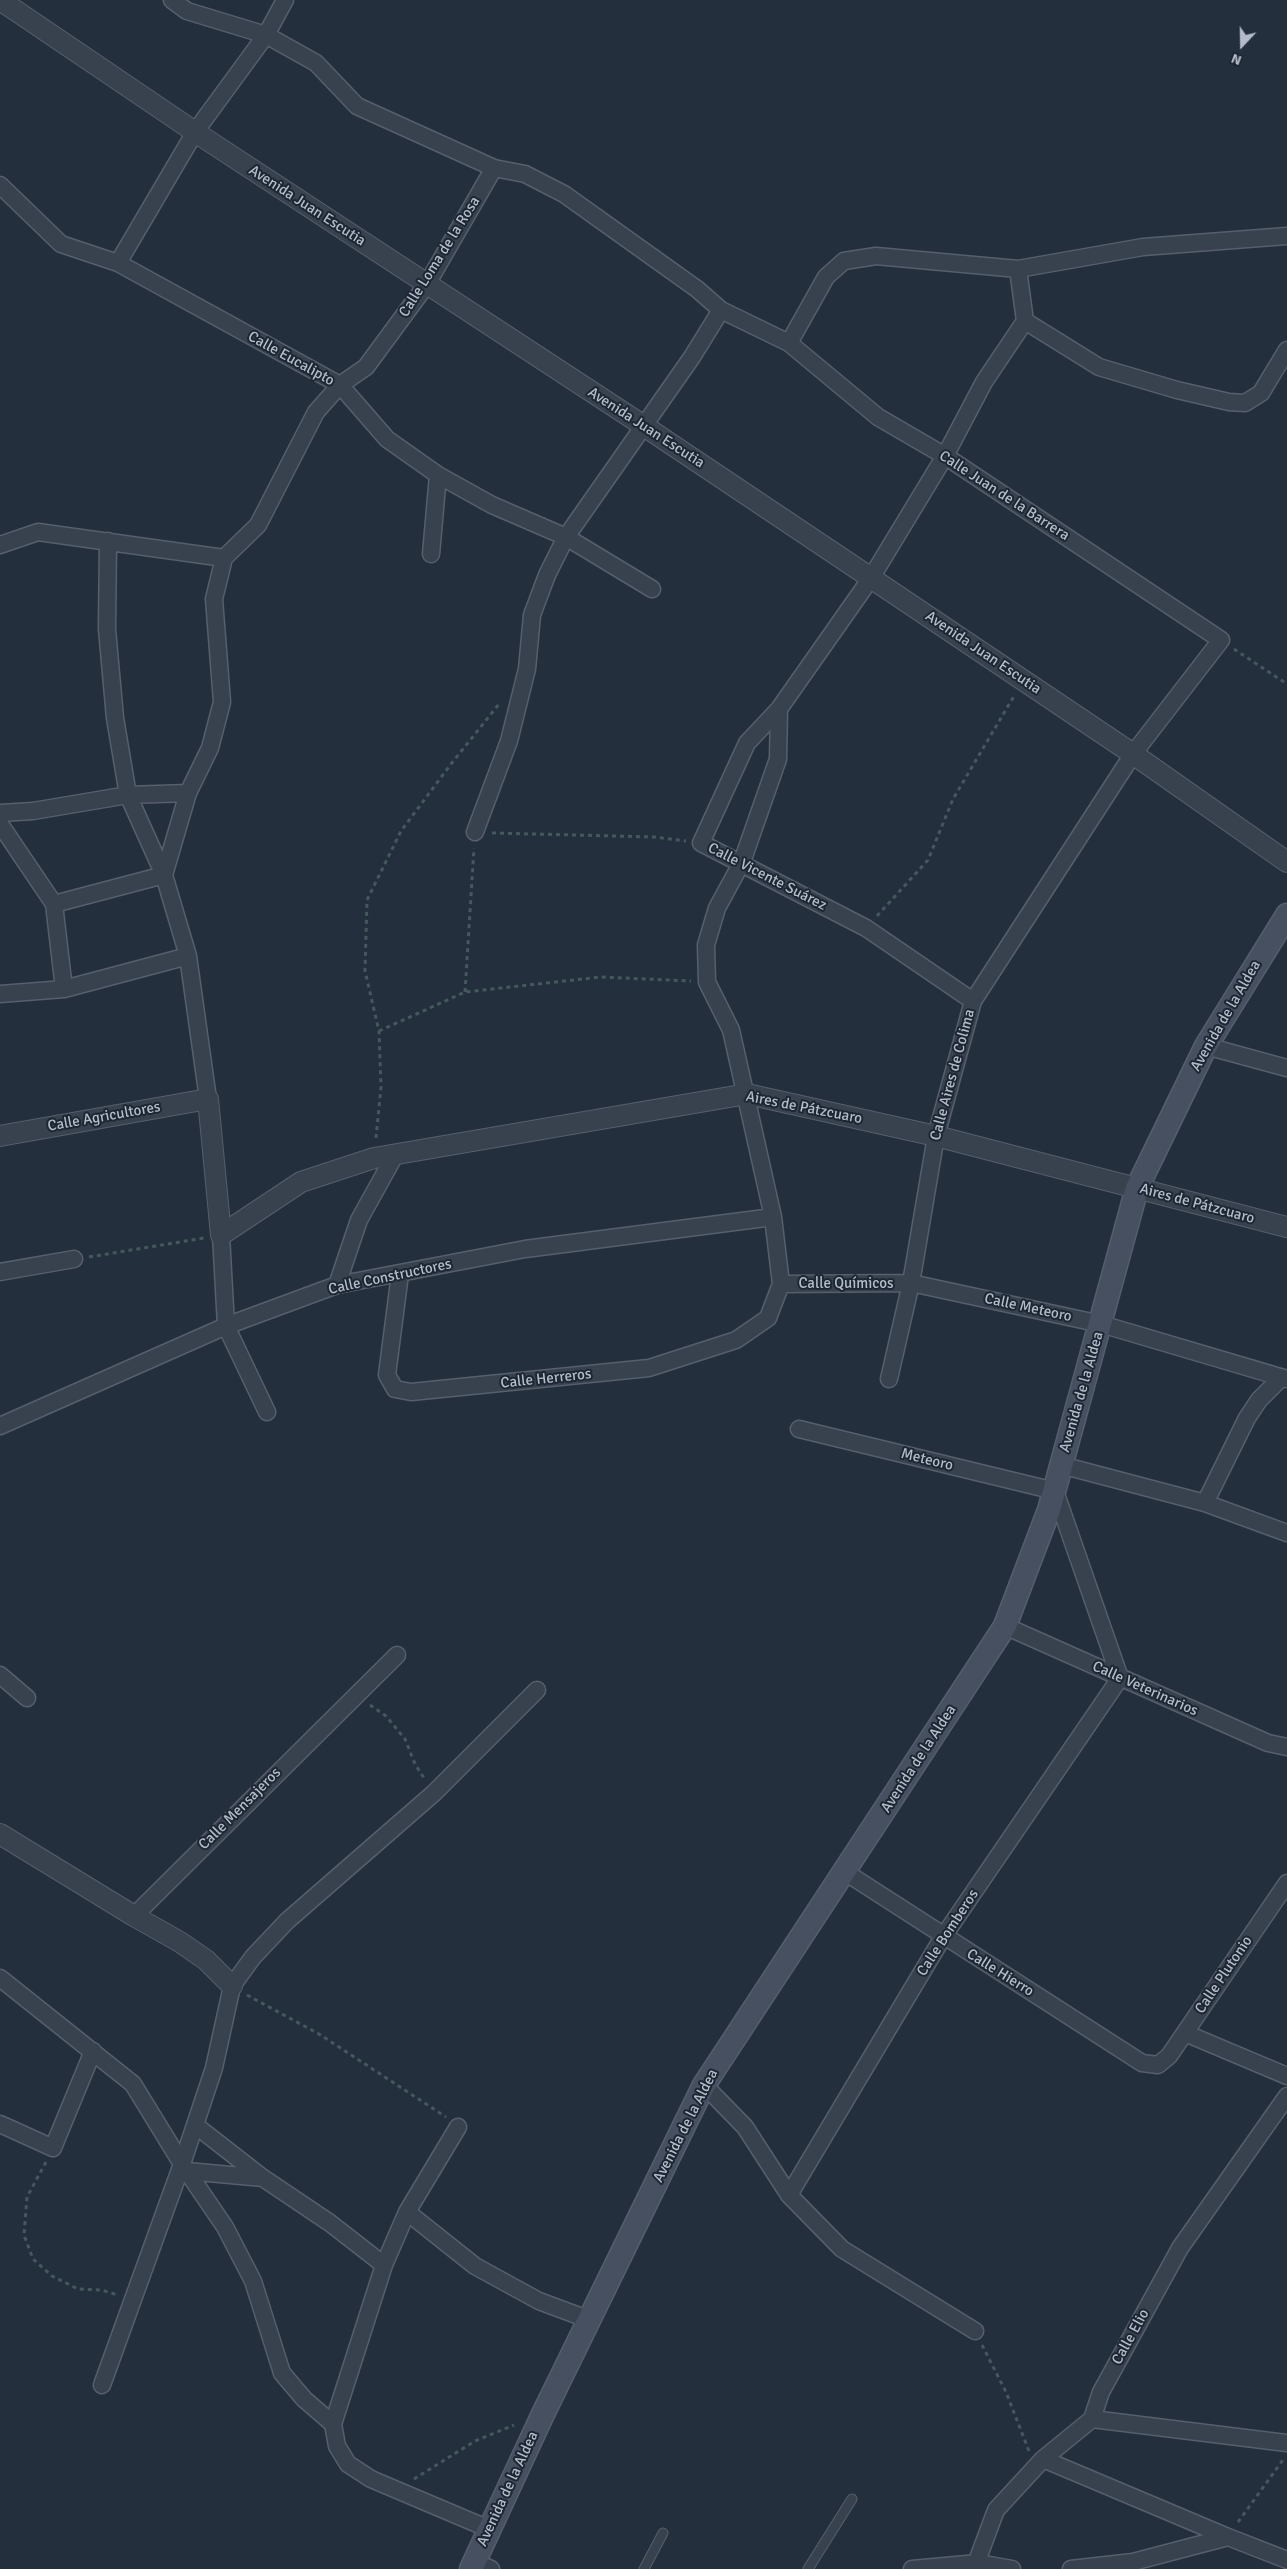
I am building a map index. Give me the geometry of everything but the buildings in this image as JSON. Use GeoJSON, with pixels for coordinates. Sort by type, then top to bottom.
{"type":"FeatureCollection","features":[{"type":"Feature","properties":{"kind":"main road","name":"Avenida de la Aldea"},"geometry":{"type":"LineString","coordinates":[[479,2567],[489,2529],[543,2414],[704,2085],[1005,1626],[1054,1492],[1101,1324],[1136,1188],[1206,1046],[1287,915]]}},
{"type":"Feature","properties":{"kind":"street","name":"Avenida Juan Escutia"},"geometry":{"type":"LineString","coordinates":[[0,0],[195,132],[644,426],[1024,680],[1287,862]]}},
{"type":"Feature","properties":{"kind":"street","name":"Calle Juan de la Barrera"},"geometry":{"type":"LineString","coordinates":[[172,0],[187,11],[266,35],[316,63],[357,106],[494,168],[525,174],[564,194],[697,288],[721,310],[789,343],[878,417],[944,456],[1222,640]]}},
{"type":"Feature","properties":{"kind":"street"},"geometry":{"type":"LineString","coordinates":[[118,264],[195,132],[266,35],[286,0]]}},
{"type":"Feature","properties":{"kind":"street","name":"Calle Loma de la Rosa"},"geometry":{"type":"LineString","coordinates":[[224,558],[258,525],[312,420],[340,385],[366,367],[427,284],[494,168]]}},
{"type":"Feature","properties":{"kind":"street","name":"Calle Eucalipto"},"geometry":{"type":"LineString","coordinates":[[0,185],[61,244],[118,264],[340,385],[387,438],[438,475],[492,506],[566,537],[652,589]]}},
{"type":"Feature","properties":{"kind":"street"},"geometry":{"type":"LineString","coordinates":[[789,343],[826,277],[844,261],[876,256],[1018,269],[1143,247],[1287,236]]}},
{"type":"Feature","properties":{"kind":"street"},"geometry":{"type":"LineString","coordinates":[[701,843],[747,742],[779,709],[871,578],[944,456],[984,382],[1024,322],[1018,269]]}},
{"type":"Feature","properties":{"kind":"street"},"geometry":{"type":"LineString","coordinates":[[475,832],[510,741],[528,669],[532,615],[547,575],[566,537],[692,356],[721,310]]}},
{"type":"Feature","properties":{"kind":"street"},"geometry":{"type":"LineString","coordinates":[[1024,322],[1099,367],[1177,390],[1229,402],[1245,403],[1261,393],[1287,350]]}},
{"type":"Feature","properties":{"kind":"street"},"geometry":{"type":"LineString","coordinates":[[431,554],[438,475]]}},
{"type":"Feature","properties":{"kind":"street"},"geometry":{"type":"LineString","coordinates":[[0,545],[38,532],[224,558],[214,599],[222,702],[210,748],[188,793],[164,875]]}},
{"type":"Feature","properties":{"kind":"street"},"geometry":{"type":"LineString","coordinates":[[108,542],[109,649],[115,718],[128,795],[164,875],[188,956],[208,1099],[221,1235],[226,1326],[267,1412]]}},
{"type":"Feature","properties":{"kind":"street","name":"Calle Aires de Colima"},"geometry":{"type":"LineString","coordinates":[[889,1379],[911,1283],[936,1136],[973,1000],[1133,754],[1222,640]]}},
{"type":"Feature","properties":{"kind":"street"},"geometry":{"type":"LineString","coordinates":[[779,709],[778,759],[742,862],[717,908],[706,945],[707,982],[731,1030],[747,1094],[773,1217],[781,1284]]}},
{"type":"Feature","properties":{"kind":"street"},"geometry":{"type":"LineString","coordinates":[[0,812],[33,811],[128,795],[188,793]]}},
{"type":"Feature","properties":{"kind":"street"},"geometry":{"type":"LineString","coordinates":[[0,824],[54,904],[64,989]]}},
{"type":"Feature","properties":{"kind":"street","name":"Calle Vicente Suárez"},"geometry":{"type":"LineString","coordinates":[[701,843],[742,862],[866,928],[973,1000]]}},
{"type":"Feature","properties":{"kind":"street"},"geometry":{"type":"LineString","coordinates":[[54,904],[164,875]]}},
{"type":"Feature","properties":{"kind":"street"},"geometry":{"type":"LineString","coordinates":[[0,994],[64,989],[188,956]]}},
{"type":"Feature","properties":{"kind":"street"},"geometry":{"type":"LineString","coordinates":[[1206,1046],[1287,1068]]}},
{"type":"Feature","properties":{"kind":"street","name":"Aires de Pátzcuaro"},"geometry":{"type":"LineString","coordinates":[[221,1235],[301,1182],[374,1158],[747,1094],[936,1136],[1287,1227]]}},
{"type":"Feature","properties":{"kind":"street","name":"Calle Agricultores"},"geometry":{"type":"LineString","coordinates":[[0,1136],[208,1099]]}},
{"type":"Feature","properties":{"kind":"street"},"geometry":{"type":"LineString","coordinates":[[338,1285],[359,1220],[395,1155]]}},
{"type":"Feature","properties":{"kind":"street","name":"Calle Constructores"},"geometry":{"type":"LineString","coordinates":[[0,1426],[226,1326],[338,1285],[525,1249],[773,1217]]}},
{"type":"Feature","properties":{"kind":"street"},"geometry":{"type":"LineString","coordinates":[[0,1272],[74,1259]]}},
{"type":"Feature","properties":{"kind":"street","name":"Calle Herreros"},"geometry":{"type":"LineString","coordinates":[[400,1274],[387,1375],[395,1389],[411,1392],[649,1368],[736,1340],[768,1318],[781,1284]]}},
{"type":"Feature","properties":{"kind":"street","name":"Calle Químicos"},"geometry":{"type":"LineString","coordinates":[[781,1284],[911,1283]]}},
{"type":"Feature","properties":{"kind":"street","name":"Calle Meteoro"},"geometry":{"type":"LineString","coordinates":[[911,1283],[1101,1324],[1284,1379]]}},
{"type":"Feature","properties":{"kind":"street"},"geometry":{"type":"LineString","coordinates":[[1205,1503],[1247,1418],[1260,1400],[1284,1379]]}},
{"type":"Feature","properties":{"kind":"street","name":"Meteoro"},"geometry":{"type":"LineString","coordinates":[[799,1429],[1054,1492]]}},
{"type":"Feature","properties":{"kind":"street"},"geometry":{"type":"LineString","coordinates":[[1061,1465],[1205,1503],[1287,1533]]}},
{"type":"Feature","properties":{"kind":"street"},"geometry":{"type":"LineString","coordinates":[[1054,1492],[1120,1678]]}},
{"type":"Feature","properties":{"kind":"street","name":"Calle Veterinarios"},"geometry":{"type":"LineString","coordinates":[[1005,1626],[1268,1743],[1287,1747]]}},
{"type":"Feature","properties":{"kind":"street","name":"Calle Mensajeros"},"geometry":{"type":"LineString","coordinates":[[134,1916],[347,1702],[397,1655]]}},
{"type":"Feature","properties":{"kind":"street"},"geometry":{"type":"LineString","coordinates":[[0,1675],[27,1698]]}},
{"type":"Feature","properties":{"kind":"street","name":"Calle Bomberos"},"geometry":{"type":"LineString","coordinates":[[789,2195],[943,1937],[1120,1678]]}},
{"type":"Feature","properties":{"kind":"street"},"geometry":{"type":"LineString","coordinates":[[102,2385],[132,2300],[184,2167],[194,2125],[216,2060],[232,1986],[253,1957],[287,1921],[434,1794],[537,1690]]}},
{"type":"Feature","properties":{"kind":"street"},"geometry":{"type":"LineString","coordinates":[[0,1834],[186,1946],[206,1960],[232,1986]]}},
{"type":"Feature","properties":{"kind":"street","name":"Calle Hierro"},"geometry":{"type":"LineString","coordinates":[[845,1872],[943,1937],[1142,2063],[1158,2065]]}},
{"type":"Feature","properties":{"kind":"street","name":"Calle Plutonio"},"geometry":{"type":"LineString","coordinates":[[1158,2065],[1169,2056],[1287,1883]]}},
{"type":"Feature","properties":{"kind":"street"},"geometry":{"type":"LineString","coordinates":[[0,1978],[133,2084],[184,2167],[225,2227],[253,2281],[282,2373],[304,2399],[332,2424]]}},
{"type":"Feature","properties":{"kind":"street"},"geometry":{"type":"LineString","coordinates":[[1185,2033],[1287,2076]]}},
{"type":"Feature","properties":{"kind":"street"},"geometry":{"type":"LineString","coordinates":[[0,2124],[53,2148],[93,2051]]}},
{"type":"Feature","properties":{"kind":"street"},"geometry":{"type":"LineString","coordinates":[[704,2085],[745,2128],[789,2195],[842,2249],[974,2331]]}},
{"type":"Feature","properties":{"kind":"street","name":"Calle Elio"},"geometry":{"type":"LineString","coordinates":[[1092,2419],[1101,2392],[1180,2248],[1287,2096]]}},
{"type":"Feature","properties":{"kind":"street"},"geometry":{"type":"LineString","coordinates":[[194,2125],[263,2178],[330,2223],[384,2265]]}},
{"type":"Feature","properties":{"kind":"street"},"geometry":{"type":"LineString","coordinates":[[458,2127],[408,2212],[384,2265],[332,2424],[337,2446],[348,2464],[371,2479],[489,2529]]}},
{"type":"Feature","properties":{"kind":"street"},"geometry":{"type":"LineString","coordinates":[[184,2167],[263,2178]]}},
{"type":"Feature","properties":{"kind":"street"},"geometry":{"type":"LineString","coordinates":[[408,2212],[475,2266],[539,2301],[590,2320]]}},
{"type":"Feature","properties":{"kind":"street"},"geometry":{"type":"LineString","coordinates":[[976,2566],[996,2510],[1039,2463],[1092,2419],[1287,2443]]}},
{"type":"Feature","properties":{"kind":"street"},"geometry":{"type":"LineString","coordinates":[[1039,2463],[1287,2560]]}},
{"type":"Feature","properties":{"kind":"street"},"geometry":{"type":"LineString","coordinates":[[1071,2569],[1131,2566],[1228,2536]]}},
{"type":"Feature","properties":{"kind":"street"},"geometry":{"type":"LineString","coordinates":[[912,2569],[976,2566],[1012,2569]]}},
{"type":"Feature","properties":{"kind":"lane"},"geometry":{"type":"LineString","coordinates":[[808,2569],[852,2499]]}},
{"type":"Feature","properties":{"kind":"lane"},"geometry":{"type":"LineString","coordinates":[[644,2569],[663,2533]]}},
{"type":"Feature","properties":{"kind":"path"},"geometry":{"type":"LineString","coordinates":[[1222,640],[1287,684]]}},
{"type":"Feature","properties":{"kind":"path"},"geometry":{"type":"LineString","coordinates":[[866,928],[928,860],[953,799],[1024,680]]}},
{"type":"Feature","properties":{"kind":"path"},"geometry":{"type":"LineString","coordinates":[[374,1158],[381,1087],[379,1031],[365,971],[367,900],[401,831],[504,698]]}},
{"type":"Feature","properties":{"kind":"path"},"geometry":{"type":"LineString","coordinates":[[465,992],[475,832]]}},
{"type":"Feature","properties":{"kind":"path","name":"Calle Vicente Suárez"},"geometry":{"type":"LineString","coordinates":[[475,832],[655,837],[701,843]]}},
{"type":"Feature","properties":{"kind":"path"},"geometry":{"type":"LineString","coordinates":[[379,1031],[465,992],[601,977],[707,982]]}},
{"type":"Feature","properties":{"kind":"path"},"geometry":{"type":"LineString","coordinates":[[74,1259],[221,1235]]}},
{"type":"Feature","properties":{"kind":"path"},"geometry":{"type":"LineString","coordinates":[[347,1702],[368,1704],[386,1716],[406,1739],[415,1764],[434,1794]]}},
{"type":"Feature","properties":{"kind":"path"},"geometry":{"type":"LineString","coordinates":[[232,1986],[327,2040],[436,2108],[458,2127]]}},
{"type":"Feature","properties":{"kind":"path"},"geometry":{"type":"LineString","coordinates":[[53,2148],[27,2197],[24,2235],[33,2259],[52,2276],[78,2289],[101,2290],[132,2300]]}},
{"type":"Feature","properties":{"kind":"path"},"geometry":{"type":"LineString","coordinates":[[974,2331],[1006,2392],[1039,2463]]}},
{"type":"Feature","properties":{"kind":"path"},"geometry":{"type":"LineString","coordinates":[[398,2489],[475,2441],[543,2414]]}},
{"type":"Feature","properties":{"kind":"path"},"geometry":{"type":"LineString","coordinates":[[1228,2536],[1287,2454]]}}]}
